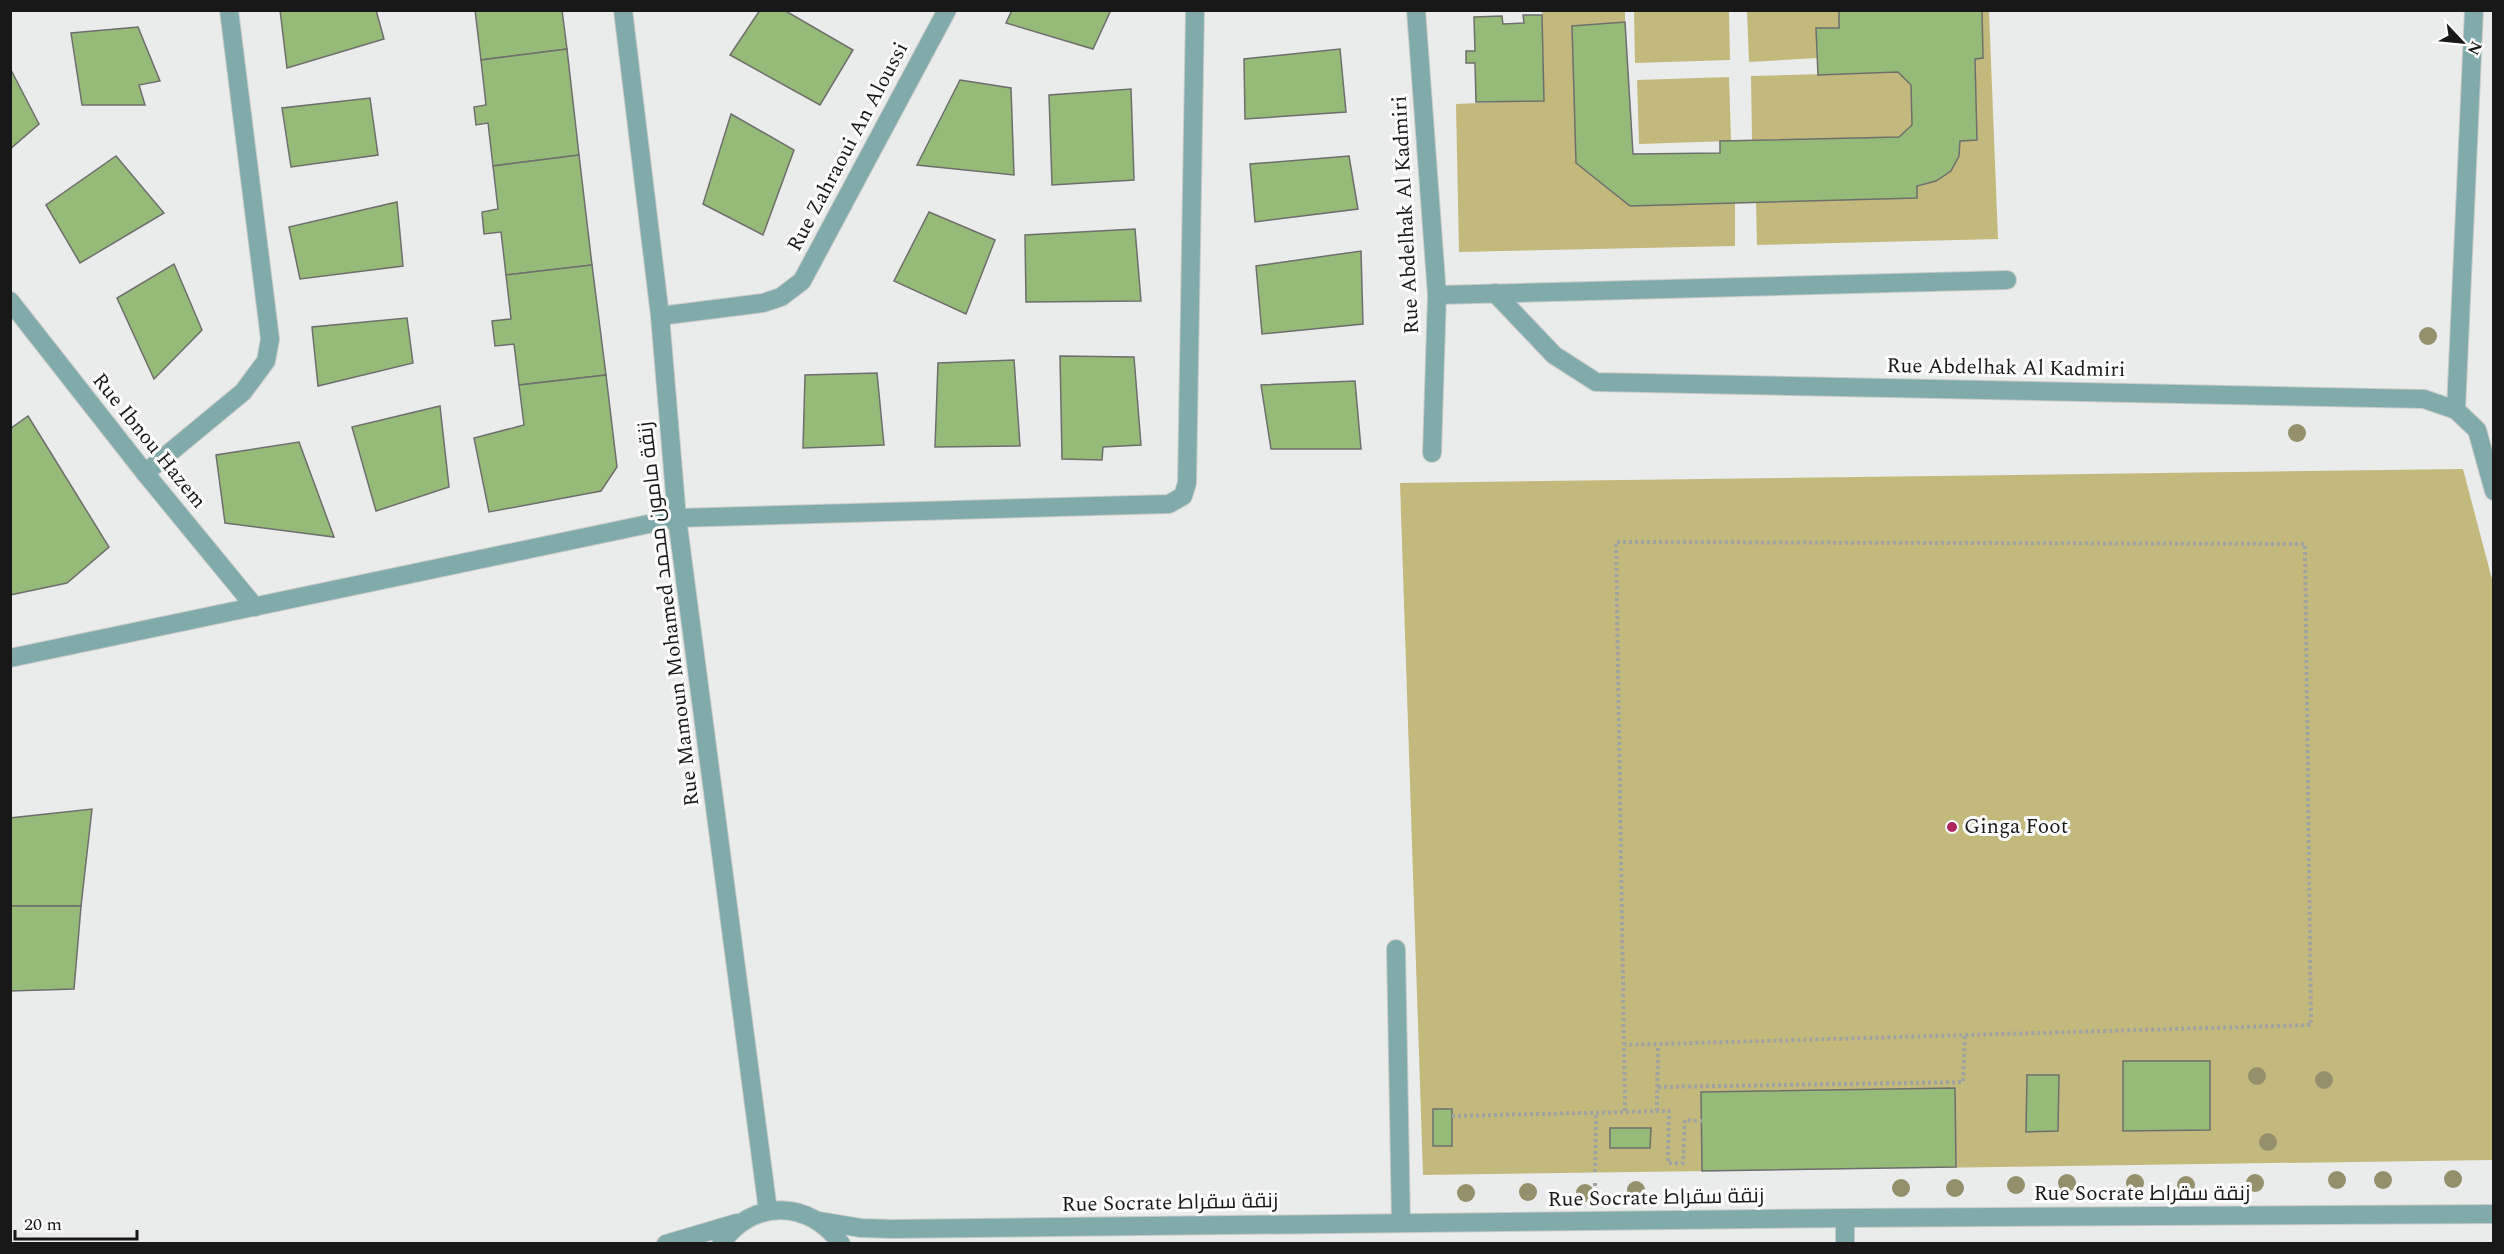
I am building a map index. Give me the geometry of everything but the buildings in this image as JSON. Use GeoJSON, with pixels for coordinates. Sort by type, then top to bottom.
{"type":"FeatureCollection","features":[{"type":"Feature","properties":{"kind":"street"},"geometry":{"type":"LineString","coordinates":[[146,473],[243,392],[266,361],[270,339],[229,10]]}},
{"type":"Feature","properties":{"kind":"street","name":"Rue Mamoun Mohamed زنقة مامون محمد"},"geometry":{"type":"LineString","coordinates":[[624,10],[660,316],[677,518],[768,1211]]}},
{"type":"Feature","properties":{"kind":"street","name":"Rue Zahraoui An Aloussi"},"geometry":{"type":"LineString","coordinates":[[660,316],[763,303],[782,297],[802,281],[947,10]]}},
{"type":"Feature","properties":{"kind":"street"},"geometry":{"type":"LineString","coordinates":[[10,658],[677,518],[1169,504],[1183,496],[1187,483],[1195,10]]}},
{"type":"Feature","properties":{"kind":"street","name":"Rue Abdelhak Al Kadmiri"},"geometry":{"type":"LineString","coordinates":[[1416,10],[1437,295],[1432,453]]}},
{"type":"Feature","properties":{"kind":"street"},"geometry":{"type":"LineString","coordinates":[[2456,411],[2474,10]]}},
{"type":"Feature","properties":{"kind":"street"},"geometry":{"type":"LineString","coordinates":[[1437,295],[2007,280]]}},
{"type":"Feature","properties":{"kind":"street","name":"Rue Abdelhak Al Kadmiri"},"geometry":{"type":"LineString","coordinates":[[1495,293],[1554,355],[1596,382],[2424,399],[2456,411],[2477,430],[2493,491]]}},
{"type":"Feature","properties":{"kind":"street","name":"Rue Ibnou Hazem"},"geometry":{"type":"LineString","coordinates":[[10,301],[255,607]]}},
{"type":"Feature","properties":{"kind":"street"},"geometry":{"type":"LineString","coordinates":[[1396,949],[1401,1223]]}},
{"type":"Feature","properties":{"kind":"street"},"geometry":{"type":"LineString","coordinates":[[666,1244],[768,1211]]}},
{"type":"Feature","properties":{"kind":"street","name":"Rue Socrate زنقة سقراط"},"geometry":{"type":"LineString","coordinates":[[768,1211],[803,1213],[819,1221],[861,1228],[892,1229],[1845,1218],[2493,1214]]}},
{"type":"Feature","properties":{"kind":"street"},"geometry":{"type":"LineString","coordinates":[[1845,1218],[1845,1244]]}},
{"type":"Feature","properties":{"kind":"street"},"geometry":{"type":"LineString","coordinates":[[721,1244],[742,1221]]}},
{"type":"Feature","properties":{"kind":"street"},"geometry":{"type":"LineString","coordinates":[[819,1221],[833,1233],[841,1244]]}},
{"type":"Feature","properties":{"kind":"path"},"geometry":{"type":"LineString","coordinates":[[1625,1045],[2311,1025],[2305,544],[1616,542],[1625,1111]]}},
{"type":"Feature","properties":{"kind":"path"},"geometry":{"type":"LineString","coordinates":[[1658,1087],[1963,1082],[1965,1035]]}},
{"type":"Feature","properties":{"kind":"path"},"geometry":{"type":"LineString","coordinates":[[1657,1111],[1658,1045]]}},
{"type":"Feature","properties":{"kind":"path"},"geometry":{"type":"LineString","coordinates":[[1452,1116],[1669,1111],[1668,1163],[1683,1163],[1685,1120],[1702,1121]]}},
{"type":"Feature","properties":{"kind":"path"},"geometry":{"type":"LineString","coordinates":[[1595,1172],[1596,1112]]}},
{"type":"Feature","properties":{"kind":"shaded area"},"geometry":{"type":"Polygon","coordinates":[[[1542,11],[1625,11],[1625,22],[1572,26],[1576,163],[1630,206],[1735,203],[1735,246],[1459,252],[1456,104],[1544,100],[1542,11]]]}},
{"type":"Feature","properties":{"kind":"shaded area"},"geometry":{"type":"Polygon","coordinates":[[[1634,11],[1729,11],[1730,60],[1635,63],[1634,11]]]}},
{"type":"Feature","properties":{"kind":"shaded area"},"geometry":{"type":"Polygon","coordinates":[[[1747,11],[1839,11],[1839,28],[1816,29],[1817,58],[1749,62],[1747,11]]]}},
{"type":"Feature","properties":{"kind":"shaded area"},"geometry":{"type":"Polygon","coordinates":[[[1982,11],[1989,11],[1998,239],[1757,245],[1756,202],[1917,198],[1917,186],[1934,181],[1948,172],[1957,159],[1960,141],[1977,140],[1975,59],[1983,57],[1982,11]]]}},
{"type":"Feature","properties":{"kind":"shaded area"},"geometry":{"type":"Polygon","coordinates":[[[1898,72],[1911,85],[1912,125],[1899,137],[1752,140],[1751,76],[1898,72]]]}},
{"type":"Feature","properties":{"kind":"shaded area"},"geometry":{"type":"Polygon","coordinates":[[[1729,77],[1731,141],[1639,144],[1637,80],[1729,77]]]}},
{"type":"Feature","properties":{"kind":"shaded area","name":"Ginga Foot"},"geometry":{"type":"Polygon","coordinates":[[[2463,469],[2493,583],[2493,1160],[1423,1175],[1400,483],[2463,469]]]}},
{"type":"Feature","properties":{"kind":"place","name":"Ginga Foot"},"geometry":{"type":"Point","coordinates":[1952,827]}}]}
